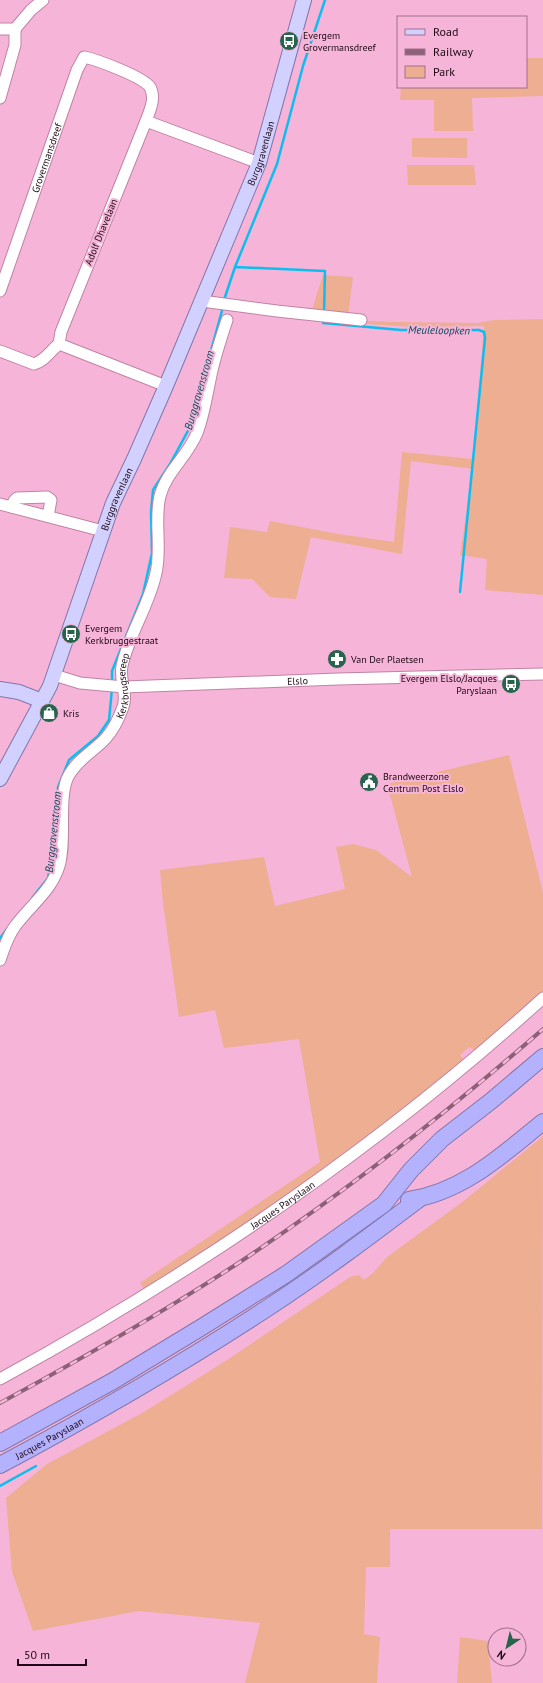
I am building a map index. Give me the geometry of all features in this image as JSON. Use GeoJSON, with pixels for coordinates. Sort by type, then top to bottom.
{"type":"FeatureCollection","features":[{"type":"Feature","properties":{"kind":"highway","name":"Jacques Paryslaan"},"geometry":{"type":"LineString","coordinates":[[0,1443],[113,1381],[285,1275],[384,1204],[412,1170],[442,1139],[491,1101],[543,1057]]}},
{"type":"Feature","properties":{"kind":"highway","name":"Jacques Paryslaan"},"geometry":{"type":"LineString","coordinates":[[384,1204],[419,1199],[464,1182],[498,1159],[543,1122]]}},
{"type":"Feature","properties":{"kind":"highway","name":"Jacques Paryslaan"},"geometry":{"type":"LineString","coordinates":[[0,1465],[118,1400],[269,1307],[328,1266],[419,1199]]}},
{"type":"Feature","properties":{"kind":"main road","name":"Burggravenlaan"},"geometry":{"type":"LineString","coordinates":[[0,778],[42,701],[54,675],[113,503],[166,386],[259,163],[303,0]]}},
{"type":"Feature","properties":{"kind":"main road"},"geometry":{"type":"LineString","coordinates":[[0,689],[19,692],[42,701]]}},
{"type":"Feature","properties":{"kind":"street"},"geometry":{"type":"LineString","coordinates":[[0,98],[15,45],[15,29],[31,10],[43,0]]}},
{"type":"Feature","properties":{"kind":"street"},"geometry":{"type":"LineString","coordinates":[[0,29],[15,29]]}},
{"type":"Feature","properties":{"kind":"street","name":"Grovermansdreef"},"geometry":{"type":"LineString","coordinates":[[0,291],[81,60],[84,57],[90,58],[115,68]]}},
{"type":"Feature","properties":{"kind":"street","name":"Adolf Dhavelaan"},"geometry":{"type":"LineString","coordinates":[[59,344],[61,332],[153,101],[150,88],[142,79],[115,68]]}},
{"type":"Feature","properties":{"kind":"street"},"geometry":{"type":"LineString","coordinates":[[146,121],[259,163]]}},
{"type":"Feature","properties":{"kind":"street"},"geometry":{"type":"LineString","coordinates":[[202,301],[362,320]]}},
{"type":"Feature","properties":{"kind":"street","name":"Kerkbrugsereep"},"geometry":{"type":"LineString","coordinates":[[0,960],[13,929],[53,882],[56,874],[62,856],[64,798],[68,777],[84,757],[106,738],[114,726],[124,705],[121,672],[126,653],[145,609],[156,572],[159,549],[159,498],[168,478],[197,434],[218,346],[227,320]]}},
{"type":"Feature","properties":{"kind":"street"},"geometry":{"type":"LineString","coordinates":[[0,351],[34,364],[44,359],[50,350],[59,344],[166,386]]}},
{"type":"Feature","properties":{"kind":"street"},"geometry":{"type":"LineString","coordinates":[[12,507],[17,498],[47,497],[50,500],[48,516]]}},
{"type":"Feature","properties":{"kind":"street"},"geometry":{"type":"LineString","coordinates":[[0,504],[103,531]]}},
{"type":"Feature","properties":{"kind":"street","name":"Elslo"},"geometry":{"type":"LineString","coordinates":[[54,675],[69,681],[122,687],[331,679],[543,674]]}},
{"type":"Feature","properties":{"kind":"street","name":"Jacques Paryslaan"},"geometry":{"type":"LineString","coordinates":[[0,1379],[146,1295],[254,1225],[383,1131],[470,1062],[543,998]]}},
{"type":"Feature","properties":{"kind":"green space"},"geometry":{"type":"Polygon","coordinates":[[[527,58],[543,58],[543,96],[472,98],[473,131],[434,131],[434,100],[400,100],[401,88],[527,88],[527,58]]]}},
{"type":"Feature","properties":{"kind":"green space"},"geometry":{"type":"Polygon","coordinates":[[[412,138],[467,138],[467,158],[412,157],[412,138]]]}},
{"type":"Feature","properties":{"kind":"green space"},"geometry":{"type":"Polygon","coordinates":[[[407,165],[474,165],[476,185],[408,185],[407,165]]]}},
{"type":"Feature","properties":{"kind":"green space"},"geometry":{"type":"Polygon","coordinates":[[[323,275],[353,277],[348,316],[311,313],[323,275]]]}},
{"type":"Feature","properties":{"kind":"green space"},"geometry":{"type":"Polygon","coordinates":[[[310,318],[391,322],[478,323],[494,320],[543,319],[543,595],[485,590],[487,559],[460,555],[473,469],[411,461],[402,554],[311,537],[296,599],[270,597],[252,579],[224,578],[230,527],[267,532],[270,521],[338,534],[394,542],[402,452],[473,459],[484,326],[413,327],[310,320],[310,318]]]}},
{"type":"Feature","properties":{"kind":"green space"},"geometry":{"type":"Polygon","coordinates":[[[509,755],[543,893],[543,993],[476,1051],[469,1047],[460,1055],[464,1060],[347,1151],[227,1236],[144,1289],[140,1283],[320,1162],[299,1039],[224,1048],[215,1010],[179,1017],[163,903],[160,870],[264,857],[275,906],[345,889],[336,847],[353,844],[376,850],[412,877],[387,784],[509,755]]]}},
{"type":"Feature","properties":{"kind":"green space"},"geometry":{"type":"Polygon","coordinates":[[[543,1136],[542,1529],[390,1529],[390,1567],[366,1567],[364,1634],[380,1637],[377,1683],[245,1683],[260,1623],[139,1611],[33,1631],[12,1572],[6,1498],[47,1464],[142,1413],[181,1389],[230,1358],[350,1277],[359,1275],[364,1280],[373,1273],[387,1257],[465,1200],[543,1136]]]}},
{"type":"Feature","properties":{"kind":"green space"},"geometry":{"type":"Polygon","coordinates":[[[460,1637],[487,1641],[487,1667],[490,1667],[492,1683],[457,1683],[460,1637]]]}},
{"type":"Feature","properties":{"kind":"waterway","name":"Burggravenstroom"},"geometry":{"type":"LineString","coordinates":[[224,300],[235,267],[277,164],[303,66],[325,0]]}},
{"type":"Feature","properties":{"kind":"waterway","name":"Meuleloopken"},"geometry":{"type":"LineString","coordinates":[[235,267],[325,271],[324,313]]}},
{"type":"Feature","properties":{"kind":"waterway","name":"Burggravenstroom"},"geometry":{"type":"LineString","coordinates":[[112,682],[112,671],[143,594],[152,553],[151,512],[153,490],[170,464],[190,427],[223,307]]}},
{"type":"Feature","properties":{"kind":"waterway","name":"Meuleloopken"},"geometry":{"type":"LineString","coordinates":[[324,318],[323,323],[401,330],[479,330],[484,332],[485,338],[460,592]]}},
{"type":"Feature","properties":{"kind":"waterway","name":"Burggravenstroom"},"geometry":{"type":"LineString","coordinates":[[32,898],[48,878],[54,840],[58,787],[69,760],[98,736],[109,720],[112,689]]}},
{"type":"Feature","properties":{"kind":"waterway","name":"Burggravenstroom"},"geometry":{"type":"LineString","coordinates":[[0,938],[7,929]]}},
{"type":"Feature","properties":{"kind":"waterway"},"geometry":{"type":"LineString","coordinates":[[0,1486],[36,1466]]}},
{"type":"Feature","properties":{"kind":"railway"},"geometry":{"type":"LineString","coordinates":[[0,1403],[93,1352],[243,1260],[321,1206],[397,1149],[471,1090],[543,1029]]}},
{"type":"Feature","properties":{"kind":"place","name":"Evergem Grovermansdreef"},"geometry":{"type":"Point","coordinates":[289,41]}},
{"type":"Feature","properties":{"kind":"place","name":"Evergem Kerkbruggestraat"},"geometry":{"type":"Point","coordinates":[71,634]}},
{"type":"Feature","properties":{"kind":"place","name":"Van Der Plaetsen"},"geometry":{"type":"Point","coordinates":[337,659]}},
{"type":"Feature","properties":{"kind":"place","name":"Evergem Elslo/Jacques Paryslaan"},"geometry":{"type":"Point","coordinates":[511,684]}},
{"type":"Feature","properties":{"kind":"place","name":"Kris"},"geometry":{"type":"Point","coordinates":[49,713]}},
{"type":"Feature","properties":{"kind":"place","name":"Brandweerzone Centrum Post Elslo"},"geometry":{"type":"Point","coordinates":[369,782]}}]}
